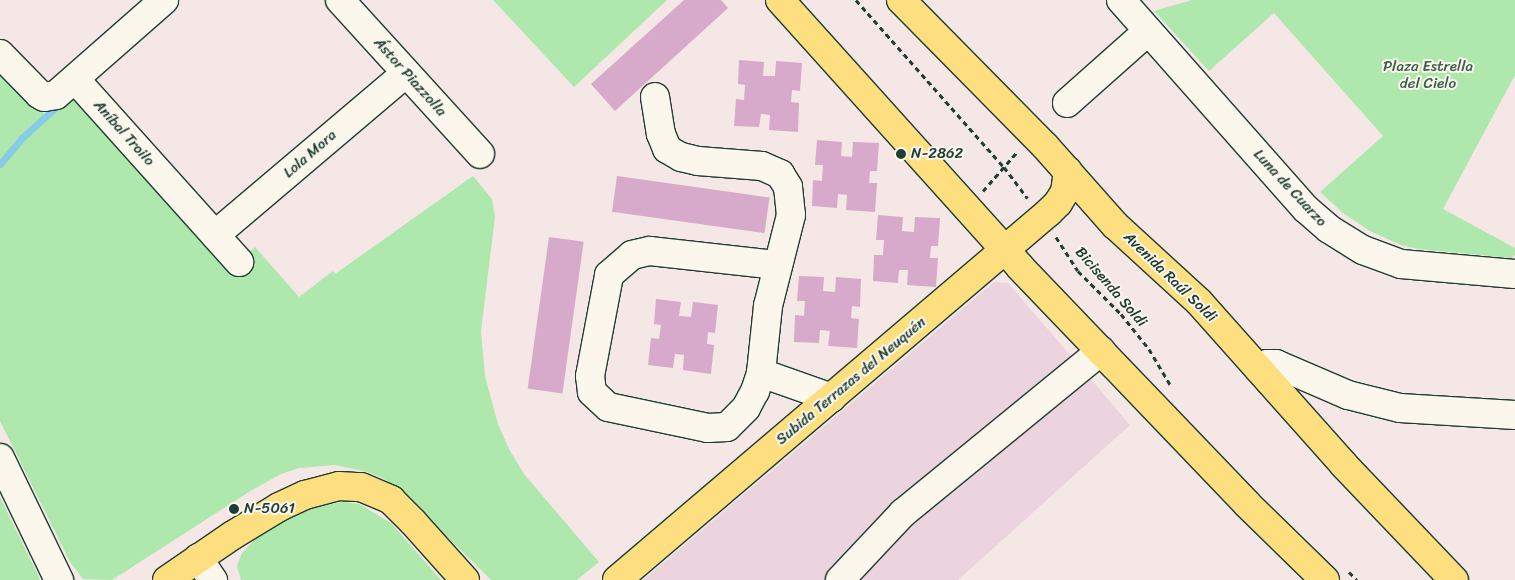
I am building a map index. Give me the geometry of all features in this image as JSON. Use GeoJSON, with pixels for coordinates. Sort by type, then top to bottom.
{"type":"FeatureCollection","features":[{"type":"Feature","properties":{"kind":"main road"},"geometry":{"type":"LineString","coordinates":[[780,0],[1005,251],[1237,494],[1334,573]]}},
{"type":"Feature","properties":{"kind":"main road","name":"Avenida Raúl Soldi"},"geometry":{"type":"LineString","coordinates":[[901,0],[1068,171],[1115,225],[1199,302],[1344,465],[1454,580]]}},
{"type":"Feature","properties":{"kind":"main road","name":"Subida Terrazas del Neuquén"},"geometry":{"type":"LineString","coordinates":[[617,580],[1043,218],[1062,198],[1068,181],[1068,171]]}},
{"type":"Feature","properties":{"kind":"main road"},"geometry":{"type":"LineString","coordinates":[[167,580],[205,569],[249,524],[292,500],[328,488],[350,486],[382,494],[399,507],[465,580]]}},
{"type":"Feature","properties":{"kind":"street"},"geometry":{"type":"LineString","coordinates":[[0,54],[30,87],[44,96],[56,95],[164,0]]}},
{"type":"Feature","properties":{"kind":"street","name":"Ástor Piazzolla"},"geometry":{"type":"LineString","coordinates":[[340,0],[480,154]]}},
{"type":"Feature","properties":{"kind":"street","name":"Luna de Cuarzo"},"geometry":{"type":"LineString","coordinates":[[1121,0],[1306,209],[1329,229],[1363,250],[1401,264],[1515,274]]}},
{"type":"Feature","properties":{"kind":"street"},"geometry":{"type":"LineString","coordinates":[[1067,103],[1148,31]]}},
{"type":"Feature","properties":{"kind":"street","name":"Lola Mora"},"geometry":{"type":"LineString","coordinates":[[215,235],[406,73]]}},
{"type":"Feature","properties":{"kind":"street","name":"Aníbal Troilo"},"geometry":{"type":"LineString","coordinates":[[75,79],[239,262]]}},
{"type":"Feature","properties":{"kind":"street"},"geometry":{"type":"LineString","coordinates":[[655,97],[661,134],[667,150],[681,157],[698,161],[762,166],[780,174],[788,187],[791,215],[768,306],[761,373],[755,391],[746,408],[727,427],[708,428],[608,407],[592,392],[590,376],[609,275],[632,254],[650,250],[777,265]]}},
{"type":"Feature","properties":{"kind":"street"},"geometry":{"type":"LineString","coordinates":[[840,580],[903,513],[1101,351]]}},
{"type":"Feature","properties":{"kind":"street"},"geometry":{"type":"LineString","coordinates":[[1258,368],[1276,364],[1348,395],[1400,408],[1515,415]]}},
{"type":"Feature","properties":{"kind":"street"},"geometry":{"type":"LineString","coordinates":[[761,373],[832,398]]}},
{"type":"Feature","properties":{"kind":"street"},"geometry":{"type":"LineString","coordinates":[[0,458],[59,580]]}},
{"type":"Feature","properties":{"kind":"path","name":"Bicisenda Soldi"},"geometry":{"type":"LineString","coordinates":[[856,0],[1004,167],[1043,218],[1078,271],[1120,314],[1149,349],[1172,389]]}},
{"type":"Feature","properties":{"kind":"path"},"geometry":{"type":"LineString","coordinates":[[1334,573],[1357,580]]}},
{"type":"Feature","properties":{"kind":"shaded area"},"geometry":{"type":"Polygon","coordinates":[[[994,282],[1008,283],[1130,425],[958,580],[643,580],[994,282]]]}},
{"type":"Feature","properties":{"kind":"green space"},"geometry":{"type":"Polygon","coordinates":[[[493,0],[667,0],[574,87],[493,0]]]}},
{"type":"Feature","properties":{"kind":"green space","name":"Plaza Estrella del Cielo"},"geometry":{"type":"Polygon","coordinates":[[[1192,0],[1515,0],[1515,75],[1443,209],[1515,248],[1515,255],[1511,258],[1418,249],[1401,245],[1370,231],[1343,213],[1320,192],[1383,136],[1274,13],[1209,71],[1154,11],[1192,0]]]}},
{"type":"Feature","properties":{"kind":"green space"},"geometry":{"type":"Polygon","coordinates":[[[0,66],[46,116],[63,101],[73,97],[234,266],[255,247],[299,297],[333,271],[335,274],[473,176],[492,199],[495,217],[481,331],[485,376],[498,424],[509,449],[524,474],[599,562],[577,580],[491,580],[413,503],[384,479],[368,472],[335,465],[299,468],[281,474],[252,490],[112,580],[83,579],[70,562],[0,421],[0,66]]]}},
{"type":"Feature","properties":{"kind":"green space"},"geometry":{"type":"Polygon","coordinates":[[[0,497],[38,575],[40,580],[0,580],[0,497]]]}},
{"type":"Feature","properties":{"kind":"green space"},"geometry":{"type":"Polygon","coordinates":[[[343,502],[359,504],[391,523],[441,580],[241,580],[237,566],[242,553],[265,529],[310,508],[343,502]]]}},
{"type":"Feature","properties":{"kind":"building"},"geometry":{"type":"Polygon","coordinates":[[[684,0],[721,0],[728,8],[615,111],[591,84],[684,0]]]}},
{"type":"Feature","properties":{"kind":"building"},"geometry":{"type":"Polygon","coordinates":[[[739,60],[764,62],[763,76],[775,76],[776,61],[802,63],[800,91],[792,90],[791,102],[799,103],[798,132],[769,130],[770,115],[761,114],[759,127],[734,126],[736,99],[744,100],[745,85],[738,84],[739,60]]]}},
{"type":"Feature","properties":{"kind":"building"},"geometry":{"type":"Polygon","coordinates":[[[817,140],[842,142],[841,156],[852,157],[853,142],[879,143],[877,171],[870,171],[869,183],[877,183],[875,212],[846,210],[847,195],[838,194],[837,208],[812,206],[813,180],[822,181],[823,165],[815,165],[817,140]]]}},
{"type":"Feature","properties":{"kind":"building"},"geometry":{"type":"Polygon","coordinates":[[[617,176],[770,197],[764,233],[612,212],[617,176]]]}},
{"type":"Feature","properties":{"kind":"building"},"geometry":{"type":"Polygon","coordinates":[[[878,215],[903,217],[902,231],[914,232],[915,217],[940,218],[938,246],[931,246],[930,258],[938,258],[936,287],[907,285],[908,270],[899,270],[898,283],[873,281],[874,255],[883,255],[884,240],[876,240],[878,215]]]}},
{"type":"Feature","properties":{"kind":"building"},"geometry":{"type":"Polygon","coordinates":[[[549,237],[584,242],[562,393],[528,389],[549,237]]]}},
{"type":"Feature","properties":{"kind":"building"},"geometry":{"type":"Polygon","coordinates":[[[799,276],[824,277],[823,291],[835,292],[836,277],[861,279],[860,307],[852,306],[851,318],[859,319],[857,348],[828,346],[830,331],[820,330],[819,343],[794,342],[795,315],[804,316],[805,301],[797,301],[799,276]]]}},
{"type":"Feature","properties":{"kind":"building"},"geometry":{"type":"Polygon","coordinates":[[[656,299],[681,302],[679,316],[691,317],[693,302],[718,305],[715,333],[708,332],[707,344],[714,345],[711,374],[683,370],[684,355],[675,354],[673,368],[648,365],[651,338],[659,339],[661,325],[654,324],[656,299]]]}},
{"type":"Feature","properties":{"kind":"waterway"},"geometry":{"type":"LineString","coordinates":[[0,164],[23,137],[59,104]]}},
{"type":"Feature","properties":{"kind":"place","name":"N-2862"},"geometry":{"type":"Point","coordinates":[901,154]}},
{"type":"Feature","properties":{"kind":"place","name":"N-5061"},"geometry":{"type":"Point","coordinates":[234,509]}}]}
